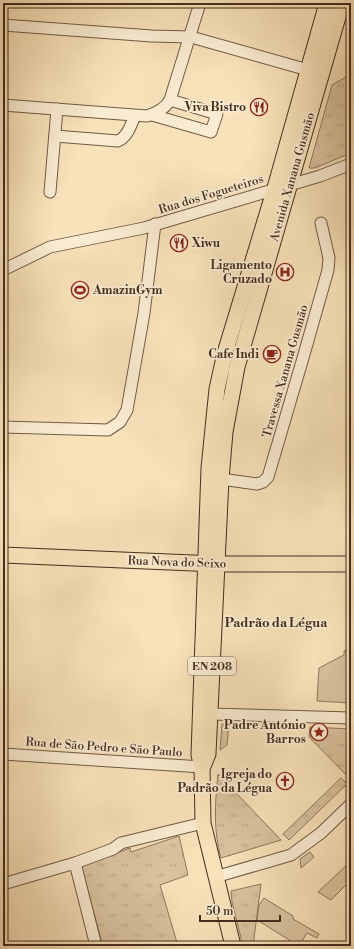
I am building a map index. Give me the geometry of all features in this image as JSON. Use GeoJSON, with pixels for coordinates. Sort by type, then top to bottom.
{"type":"FeatureCollection","features":[{"type":"Feature","properties":{"kind":"main road","name":"Avenida Xanana Gusmão"},"geometry":{"type":"LineString","coordinates":[[211,564],[209,468],[217,389],[225,352],[275,188],[327,3]]}},
{"type":"Feature","properties":{"kind":"main road","name":"Avenida Xanana Gusmão"},"geometry":{"type":"LineString","coordinates":[[211,564],[225,432],[237,367],[342,3]]}},
{"type":"Feature","properties":{"kind":"main road","name":"Rua Nova do Seixo"},"geometry":{"type":"LineString","coordinates":[[3,555],[211,564],[351,564]]}},
{"type":"Feature","properties":{"kind":"main road","name":"EN 208"},"geometry":{"type":"LineString","coordinates":[[202,767],[208,754],[210,714],[211,564]]}},
{"type":"Feature","properties":{"kind":"main road","name":"EN 208"},"geometry":{"type":"LineString","coordinates":[[211,564],[198,745],[202,767],[203,823],[233,946]]}},
{"type":"Feature","properties":{"kind":"street"},"geometry":{"type":"LineString","coordinates":[[3,105],[135,116],[147,116],[152,114],[167,106],[170,100],[191,37],[200,3]]}},
{"type":"Feature","properties":{"kind":"street"},"geometry":{"type":"LineString","coordinates":[[3,25],[152,36],[191,37],[308,70]]}},
{"type":"Feature","properties":{"kind":"street"},"geometry":{"type":"LineString","coordinates":[[152,114],[211,132],[217,114],[170,100]]}},
{"type":"Feature","properties":{"kind":"street"},"geometry":{"type":"LineString","coordinates":[[50,192],[57,109]]}},
{"type":"Feature","properties":{"kind":"street"},"geometry":{"type":"LineString","coordinates":[[55,136],[118,141],[122,140],[135,116]]}},
{"type":"Feature","properties":{"kind":"street","name":"Rua dos Fogueteiros"},"geometry":{"type":"LineString","coordinates":[[3,427],[108,430],[120,422],[127,410],[144,313],[155,224],[320,176],[351,164]]}},
{"type":"Feature","properties":{"kind":"street","name":"Travessa Xanana Gusmão"},"geometry":{"type":"LineString","coordinates":[[221,479],[257,484],[263,482],[268,477],[328,270],[329,258],[321,223]]}},
{"type":"Feature","properties":{"kind":"street"},"geometry":{"type":"LineString","coordinates":[[3,270],[50,248],[144,228],[155,224]]}},
{"type":"Feature","properties":{"kind":"street"},"geometry":{"type":"LineString","coordinates":[[210,714],[351,718]]}},
{"type":"Feature","properties":{"kind":"street","name":"Rua de São Pedro e São Paulo"},"geometry":{"type":"LineString","coordinates":[[3,754],[202,767]]}},
{"type":"Feature","properties":{"kind":"street"},"geometry":{"type":"LineString","coordinates":[[216,876],[291,855],[321,833],[351,804]]}},
{"type":"Feature","properties":{"kind":"street"},"geometry":{"type":"LineString","coordinates":[[3,884],[75,863],[113,849],[121,843],[203,823]]}},
{"type":"Feature","properties":{"kind":"street"},"geometry":{"type":"LineString","coordinates":[[75,863],[96,946]]}},
{"type":"Feature","properties":{"kind":"green space"},"geometry":{"type":"Polygon","coordinates":[[[351,70],[351,109],[346,112],[351,121],[351,153],[315,168],[309,168],[332,85],[349,75],[351,70]]]}},
{"type":"Feature","properties":{"kind":"green space"},"geometry":{"type":"Polygon","coordinates":[[[349,649],[351,650],[348,658],[351,661],[351,703],[317,701],[319,668],[344,655],[344,651],[349,649]]]}},
{"type":"Feature","properties":{"kind":"green space"},"geometry":{"type":"Polygon","coordinates":[[[222,724],[229,724],[227,745],[220,750],[222,724]]]}},
{"type":"Feature","properties":{"kind":"green space"},"geometry":{"type":"Polygon","coordinates":[[[310,727],[351,729],[351,780],[309,737],[310,727]]]}},
{"type":"Feature","properties":{"kind":"green space"},"geometry":{"type":"Polygon","coordinates":[[[218,774],[281,840],[221,858],[218,847],[215,816],[218,774]]]}},
{"type":"Feature","properties":{"kind":"green space"},"geometry":{"type":"Polygon","coordinates":[[[341,778],[347,784],[289,840],[283,834],[341,778]]]}},
{"type":"Feature","properties":{"kind":"green space"},"geometry":{"type":"Polygon","coordinates":[[[179,836],[188,875],[160,885],[178,946],[103,946],[81,866],[130,848],[131,852],[179,836]]]}},
{"type":"Feature","properties":{"kind":"green space"},"geometry":{"type":"Polygon","coordinates":[[[310,852],[314,857],[301,868],[300,859],[310,852]]]}},
{"type":"Feature","properties":{"kind":"green space"},"geometry":{"type":"Polygon","coordinates":[[[351,861],[351,880],[331,900],[318,892],[351,861]]]}},
{"type":"Feature","properties":{"kind":"green space"},"geometry":{"type":"Polygon","coordinates":[[[261,884],[253,946],[243,946],[232,902],[231,891],[261,884]]]}},
{"type":"Feature","properties":{"kind":"green space"},"geometry":{"type":"Polygon","coordinates":[[[264,898],[293,916],[293,919],[319,934],[317,938],[307,933],[299,946],[257,920],[259,905],[264,898]]]}},
{"type":"Feature","properties":{"kind":"place","name":"Viva Bistro"},"geometry":{"type":"Point","coordinates":[259,107]}},
{"type":"Feature","properties":{"kind":"place","name":"Xiwu"},"geometry":{"type":"Point","coordinates":[179,243]}},
{"type":"Feature","properties":{"kind":"place","name":"Ligamento Cruzado"},"geometry":{"type":"Point","coordinates":[285,272]}},
{"type":"Feature","properties":{"kind":"place","name":"AmazinGym"},"geometry":{"type":"Point","coordinates":[80,290]}},
{"type":"Feature","properties":{"kind":"place","name":"Cafe Indi"},"geometry":{"type":"Point","coordinates":[272,354]}},
{"type":"Feature","properties":{"kind":"place","name":"Padre António Barros"},"geometry":{"type":"Point","coordinates":[319,732]}},
{"type":"Feature","properties":{"kind":"place","name":"Igreja do Padrão da Légua"},"geometry":{"type":"Point","coordinates":[285,781]}},
{"type":"Feature","properties":{"kind":"district","name":"Padrão da Légua"},"geometry":{"type":"Point","coordinates":[276,622]}}]}
